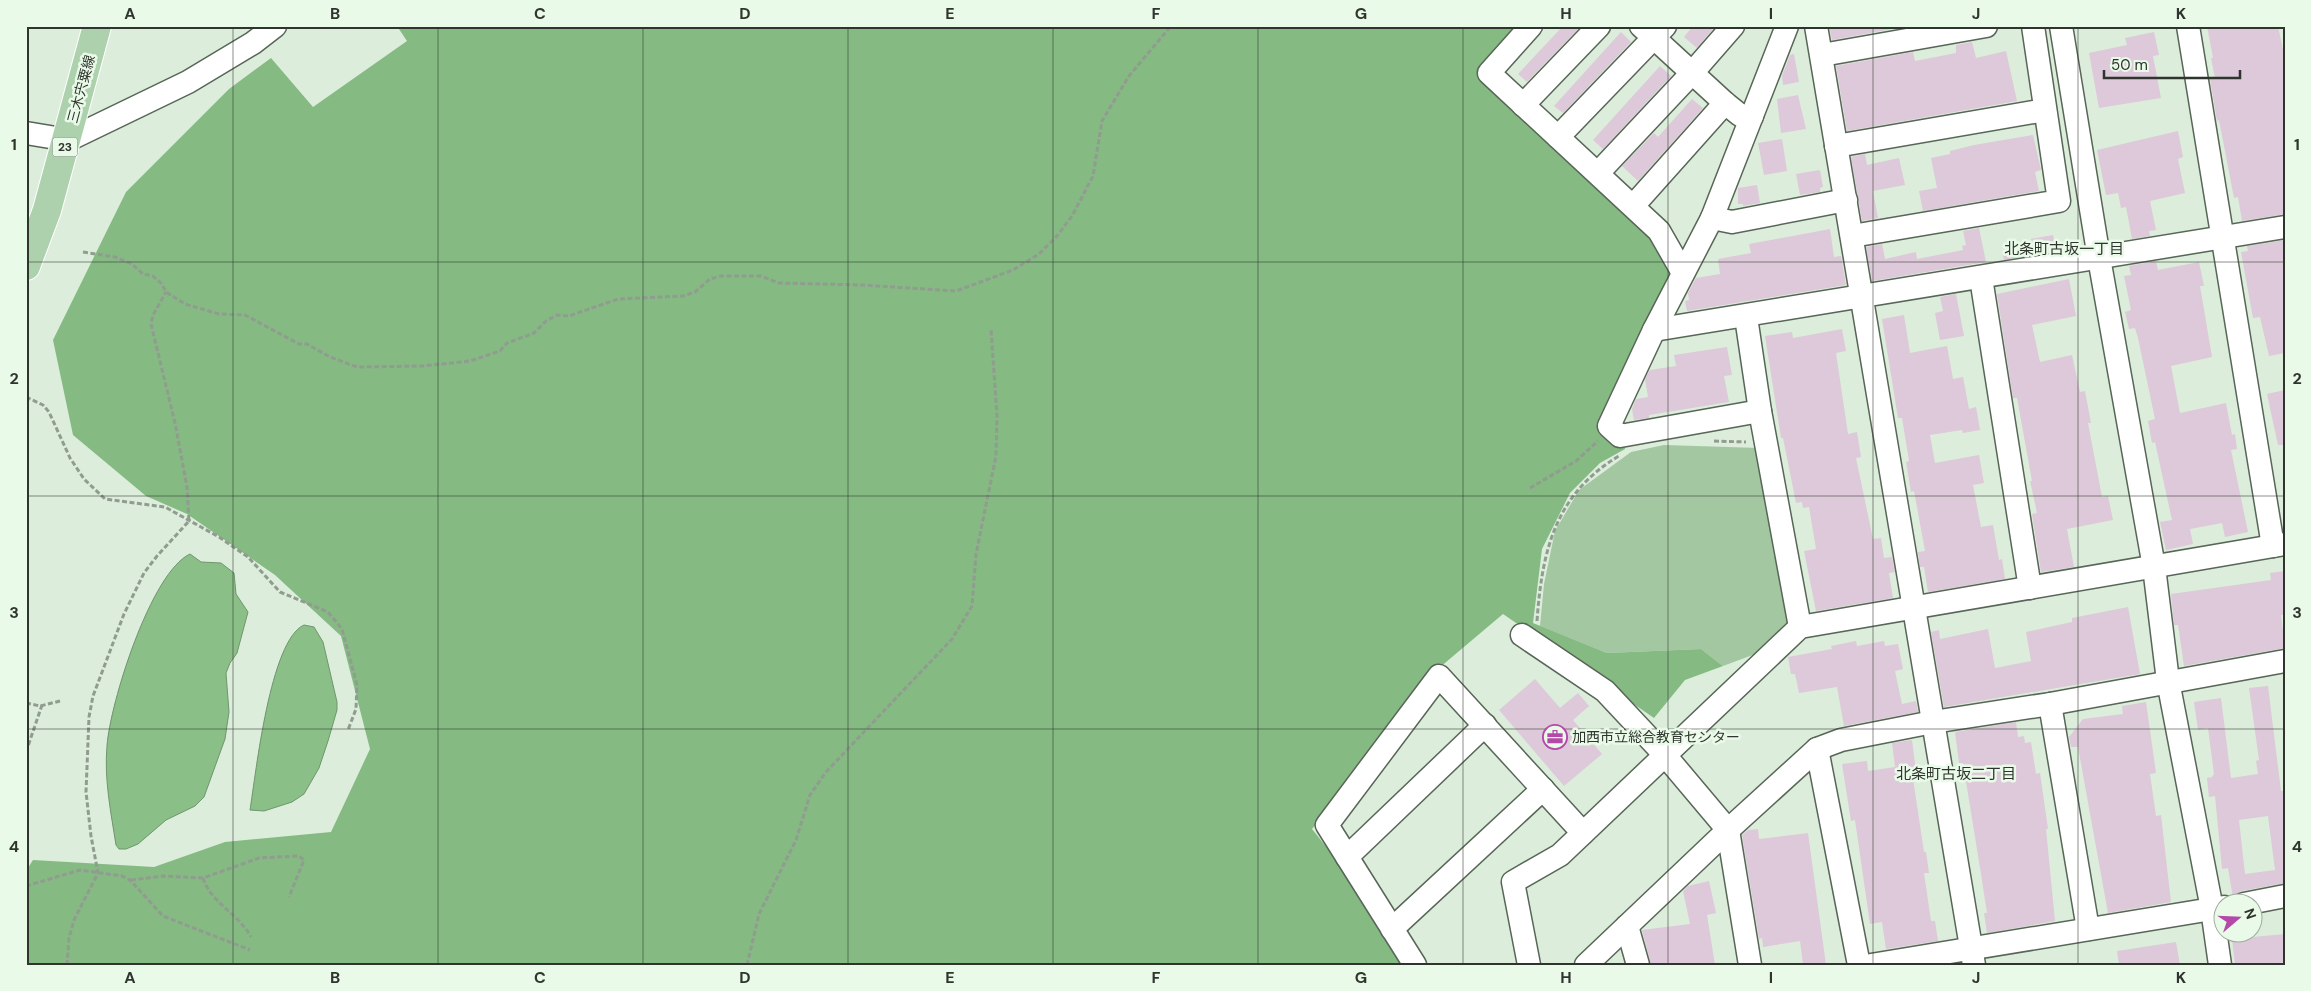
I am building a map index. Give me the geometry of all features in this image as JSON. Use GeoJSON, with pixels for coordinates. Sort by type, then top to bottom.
{"type":"FeatureCollection","features":[{"type":"Feature","properties":{"kind":"main road","name":"三木宍粟線"},"geometry":{"type":"LineString","coordinates":[[26,266],[47,210],[68,140],[97,26]]}},
{"type":"Feature","properties":{"kind":"street"},"geometry":{"type":"LineString","coordinates":[[26,133],[68,140],[188,82],[253,43],[275,26]]}},
{"type":"Feature","properties":{"kind":"street"},"geometry":{"type":"LineString","coordinates":[[1531,26],[1489,72],[1659,231],[1683,273]]}},
{"type":"Feature","properties":{"kind":"street"},"geometry":{"type":"LineString","coordinates":[[1523,105],[1599,26]]}},
{"type":"Feature","properties":{"kind":"street"},"geometry":{"type":"LineString","coordinates":[[1598,173],[1692,73],[1733,26]]}},
{"type":"Feature","properties":{"kind":"street"},"geometry":{"type":"LineString","coordinates":[[1760,410],[1620,436],[1608,426],[1654,330],[1712,218],[1787,26]]}},
{"type":"Feature","properties":{"kind":"street"},"geometry":{"type":"LineString","coordinates":[[1816,26],[1852,236],[1860,296],[1973,957]]}},
{"type":"Feature","properties":{"kind":"street"},"geometry":{"type":"LineString","coordinates":[[1822,55],[1986,26]]}},
{"type":"Feature","properties":{"kind":"street"},"geometry":{"type":"LineString","coordinates":[[1852,236],[2059,201],[2033,26]]}},
{"type":"Feature","properties":{"kind":"street"},"geometry":{"type":"LineString","coordinates":[[2061,26],[2099,258],[2154,567],[2168,681],[2215,894]]}},
{"type":"Feature","properties":{"kind":"street"},"geometry":{"type":"LineString","coordinates":[[1529,965],[1513,882],[1560,855],[1664,754],[1800,627],[2279,545],[2223,238],[2188,26]]}},
{"type":"Feature","properties":{"kind":"street"},"geometry":{"type":"LineString","coordinates":[[1558,138],[1653,30],[1692,73],[1725,103],[1740,115],[1752,116]]}},
{"type":"Feature","properties":{"kind":"street"},"geometry":{"type":"LineString","coordinates":[[1634,206],[1725,103]]}},
{"type":"Feature","properties":{"kind":"street"},"geometry":{"type":"LineString","coordinates":[[1836,146],[2044,110]]}},
{"type":"Feature","properties":{"kind":"street"},"geometry":{"type":"LineString","coordinates":[[1712,218],[1732,222],[1846,200]]}},
{"type":"Feature","properties":{"kind":"street"},"geometry":{"type":"LineString","coordinates":[[1654,330],[1746,317],[1860,296],[1981,278],[2285,227]]}},
{"type":"Feature","properties":{"kind":"street"},"geometry":{"type":"LineString","coordinates":[[1981,278],[2030,588]]}},
{"type":"Feature","properties":{"kind":"street"},"geometry":{"type":"LineString","coordinates":[[1746,317],[1760,410],[1800,627]]}},
{"type":"Feature","properties":{"kind":"street"},"geometry":{"type":"LineString","coordinates":[[1529,631],[1604,691],[1664,754],[1728,830],[1750,965]]}},
{"type":"Feature","properties":{"kind":"street"},"geometry":{"type":"LineString","coordinates":[[1586,965],[1728,830],[1817,749],[1841,740],[1933,722],[2050,704],[2285,661]]}},
{"type":"Feature","properties":{"kind":"street"},"geometry":{"type":"LineString","coordinates":[[1415,965],[1327,825],[1439,676],[1583,833]]}},
{"type":"Feature","properties":{"kind":"street"},"geometry":{"type":"LineString","coordinates":[[2050,704],[2088,929]]}},
{"type":"Feature","properties":{"kind":"street"},"geometry":{"type":"LineString","coordinates":[[1347,857],[1485,725]]}},
{"type":"Feature","properties":{"kind":"street"},"geometry":{"type":"LineString","coordinates":[[1817,749],[1858,965]]}},
{"type":"Feature","properties":{"kind":"street"},"geometry":{"type":"LineString","coordinates":[[1392,929],[1543,789]]}},
{"type":"Feature","properties":{"kind":"street"},"geometry":{"type":"LineString","coordinates":[[2264,900],[2285,896]]}},
{"type":"Feature","properties":{"kind":"street"},"geometry":{"type":"LineString","coordinates":[[1871,965],[1973,957],[2088,929],[2214,909]]}},
{"type":"Feature","properties":{"kind":"street"},"geometry":{"type":"LineString","coordinates":[[1627,926],[1638,965]]}},
{"type":"Feature","properties":{"kind":"street"},"geometry":{"type":"LineString","coordinates":[[2219,944],[2220,965]]}},
{"type":"Feature","properties":{"kind":"path"},"geometry":{"type":"LineString","coordinates":[[83,252],[115,257],[132,264],[143,274],[153,276],[162,284],[166,292],[185,304],[219,314],[245,315],[300,344],[308,344],[330,357],[357,367],[381,368],[470,361],[500,351],[507,343],[534,333],[546,321],[557,315],[569,316],[618,299],[682,296],[695,292],[710,279],[721,276],[761,276],[779,283],[956,291],[1013,270],[1039,254],[1058,236],[1072,216],[1093,176],[1102,121],[1129,76],[1171,26]]}},
{"type":"Feature","properties":{"kind":"path"},"geometry":{"type":"LineString","coordinates":[[66,965],[69,938],[74,920],[98,873],[86,792],[89,717],[93,696],[124,614],[144,573],[156,556],[189,520],[187,487],[176,423],[151,324],[153,315],[166,292]]}},
{"type":"Feature","properties":{"kind":"path"},"geometry":{"type":"LineString","coordinates":[[747,965],[759,914],[796,840],[810,795],[826,772],[952,639],[972,606],[976,554],[996,456],[997,416],[991,330]]}},
{"type":"Feature","properties":{"kind":"path"},"geometry":{"type":"LineString","coordinates":[[26,397],[33,399],[49,412],[70,458],[84,479],[105,499],[165,506],[219,537],[248,557],[280,592],[328,612],[342,629],[357,685],[356,709],[348,730]]}},
{"type":"Feature","properties":{"kind":"path"},"geometry":{"type":"LineString","coordinates":[[1530,488],[1576,461],[1594,446],[1608,426]]}},
{"type":"Feature","properties":{"kind":"path"},"geometry":{"type":"LineString","coordinates":[[1709,440],[1766,443]]}},
{"type":"Feature","properties":{"kind":"path"},"geometry":{"type":"LineString","coordinates":[[1529,631],[1552,531],[1576,490],[1623,453]]}},
{"type":"Feature","properties":{"kind":"path"},"geometry":{"type":"LineString","coordinates":[[26,703],[42,705],[60,701]]}},
{"type":"Feature","properties":{"kind":"path"},"geometry":{"type":"LineString","coordinates":[[26,752],[42,705]]}},
{"type":"Feature","properties":{"kind":"path"},"geometry":{"type":"LineString","coordinates":[[130,880],[163,876],[202,878],[259,858],[299,856],[304,860],[290,898]]}},
{"type":"Feature","properties":{"kind":"path"},"geometry":{"type":"LineString","coordinates":[[26,886],[70,872],[122,876],[130,880],[163,916],[250,950]]}},
{"type":"Feature","properties":{"kind":"path"},"geometry":{"type":"LineString","coordinates":[[202,878],[206,888],[222,903],[251,937]]}},
{"type":"Feature","properties":{"kind":"shaded area"},"geometry":{"type":"Polygon","coordinates":[[[397,26],[1516,26],[1482,68],[1594,174],[1681,273],[1615,428],[1625,444],[1625,449],[1600,463],[1570,493],[1542,549],[1533,623],[1607,653],[1701,649],[1723,666],[1685,680],[1654,718],[1503,614],[1439,668],[1312,829],[1364,894],[1401,965],[26,965],[26,871],[33,860],[154,867],[225,842],[331,832],[370,749],[341,636],[275,575],[187,514],[146,496],[73,435],[53,340],[126,192],[229,89],[271,58],[313,107],[407,41],[397,26]]]}},
{"type":"Feature","properties":{"kind":"shaded area"},"geometry":{"type":"Polygon","coordinates":[[[1664,445],[1760,448],[1790,619],[1766,650],[1723,666],[1701,649],[1607,653],[1540,626],[1544,584],[1555,531],[1579,490],[1631,452],[1664,445]]]}},
{"type":"Feature","properties":{"kind":"shaded area"},"geometry":{"type":"Polygon","coordinates":[[[190,554],[201,562],[221,563],[234,573],[236,594],[248,612],[237,653],[226,673],[229,712],[225,739],[204,797],[195,806],[166,820],[138,844],[126,849],[119,849],[116,845],[112,821],[106,771],[107,746],[116,700],[124,671],[147,611],[175,566],[190,554]]]}},
{"type":"Feature","properties":{"kind":"shaded area"},"geometry":{"type":"Polygon","coordinates":[[[304,625],[314,627],[323,642],[337,702],[337,710],[328,741],[319,768],[304,794],[292,802],[264,811],[250,810],[266,709],[274,680],[282,655],[292,636],[304,625]]]}},
{"type":"Feature","properties":{"kind":"building"},"geometry":{"type":"Polygon","coordinates":[[[1563,26],[1581,26],[1527,82],[1518,74],[1563,26]]]}},
{"type":"Feature","properties":{"kind":"building"},"geometry":{"type":"Polygon","coordinates":[[[1693,26],[1715,26],[1697,48],[1684,37],[1693,26]]]}},
{"type":"Feature","properties":{"kind":"building"},"geometry":{"type":"Polygon","coordinates":[[[1829,26],[1908,26],[1832,40],[1829,26]]]}},
{"type":"Feature","properties":{"kind":"building"},"geometry":{"type":"Polygon","coordinates":[[[2207,26],[2278,26],[2285,59],[2285,214],[2242,221],[2238,197],[2234,198],[2219,120],[2217,121],[2210,79],[2215,78],[2211,58],[2213,58],[2207,26]]]}},
{"type":"Feature","properties":{"kind":"building"},"geometry":{"type":"Polygon","coordinates":[[[1621,32],[1631,42],[1563,113],[1554,106],[1621,32]]]}},
{"type":"Feature","properties":{"kind":"building"},"geometry":{"type":"Polygon","coordinates":[[[2154,32],[2159,55],[2153,56],[2161,98],[2099,108],[2089,53],[2127,45],[2125,38],[2154,32]]]}},
{"type":"Feature","properties":{"kind":"building"},"geometry":{"type":"Polygon","coordinates":[[[1972,42],[1976,58],[2006,51],[2017,101],[1847,131],[1836,66],[1913,52],[1915,61],[1956,53],[1956,45],[1972,42]]]}},
{"type":"Feature","properties":{"kind":"building"},"geometry":{"type":"Polygon","coordinates":[[[1794,54],[1799,82],[1783,85],[1782,76],[1790,55],[1794,54]]]}},
{"type":"Feature","properties":{"kind":"building"},"geometry":{"type":"Polygon","coordinates":[[[1660,66],[1671,76],[1603,149],[1593,140],[1660,66]]]}},
{"type":"Feature","properties":{"kind":"building"},"geometry":{"type":"Polygon","coordinates":[[[1798,95],[1806,129],[1781,133],[1777,99],[1798,95]]]}},
{"type":"Feature","properties":{"kind":"building"},"geometry":{"type":"Polygon","coordinates":[[[1692,99],[1703,108],[1638,181],[1622,166],[1654,133],[1658,137],[1692,99]]]}},
{"type":"Feature","properties":{"kind":"building"},"geometry":{"type":"Polygon","coordinates":[[[2178,131],[2183,157],[2178,159],[2185,193],[2150,201],[2156,230],[2149,231],[2150,236],[2132,239],[2126,207],[2121,208],[2118,193],[2106,195],[2097,150],[2178,131]]]}},
{"type":"Feature","properties":{"kind":"building"},"geometry":{"type":"Polygon","coordinates":[[[2033,135],[2041,170],[2035,172],[2039,191],[1923,211],[1919,191],[1937,188],[1931,158],[1950,154],[1950,151],[1974,145],[2033,135]]]}},
{"type":"Feature","properties":{"kind":"building"},"geometry":{"type":"Polygon","coordinates":[[[1782,139],[1787,171],[1764,175],[1758,143],[1782,139]]]}},
{"type":"Feature","properties":{"kind":"building"},"geometry":{"type":"Polygon","coordinates":[[[1865,154],[1867,165],[1899,158],[1905,185],[1873,191],[1878,218],[1862,221],[1851,157],[1865,154]]]}},
{"type":"Feature","properties":{"kind":"building"},"geometry":{"type":"Polygon","coordinates":[[[1820,170],[1823,187],[1820,188],[1820,192],[1800,195],[1796,174],[1820,170]]]}},
{"type":"Feature","properties":{"kind":"building"},"geometry":{"type":"Polygon","coordinates":[[[1757,185],[1760,203],[1743,206],[1743,204],[1738,204],[1738,188],[1757,185]]]}},
{"type":"Feature","properties":{"kind":"building"},"geometry":{"type":"Polygon","coordinates":[[[1979,228],[1986,262],[1872,281],[1866,247],[1882,244],[1885,259],[1916,252],[1917,259],[1963,250],[1962,246],[1966,245],[1963,231],[1979,228]]]}},
{"type":"Feature","properties":{"kind":"building"},"geometry":{"type":"Polygon","coordinates":[[[1830,229],[1834,257],[1841,256],[1846,285],[1687,311],[1685,301],[1689,300],[1688,293],[1696,278],[1720,274],[1718,259],[1751,253],[1749,244],[1830,229]]]}},
{"type":"Feature","properties":{"kind":"building"},"geometry":{"type":"Polygon","coordinates":[[[2053,235],[2056,251],[2004,260],[2002,251],[2032,245],[2031,239],[2053,235]]]}},
{"type":"Feature","properties":{"kind":"building"},"geometry":{"type":"Polygon","coordinates":[[[2285,240],[2285,353],[2269,356],[2260,317],[2253,318],[2241,252],[2248,251],[2247,246],[2285,240]]]}},
{"type":"Feature","properties":{"kind":"building"},"geometry":{"type":"Polygon","coordinates":[[[2156,261],[2158,270],[2199,262],[2204,286],[2200,286],[2212,357],[2171,366],[2180,413],[2226,403],[2232,435],[2235,434],[2237,449],[2231,450],[2248,532],[2225,537],[2222,523],[2190,529],[2193,544],[2166,550],[2160,522],[2172,520],[2155,442],[2152,443],[2148,421],[2155,419],[2138,338],[2135,328],[2129,329],[2125,312],[2131,310],[2124,276],[2131,275],[2129,266],[2156,261]]]}},
{"type":"Feature","properties":{"kind":"building"},"geometry":{"type":"Polygon","coordinates":[[[2069,279],[2076,316],[2032,325],[2040,362],[2072,355],[2080,392],[2085,391],[2091,423],[2088,423],[2102,497],[2108,496],[2113,520],[2067,529],[2074,567],[2041,572],[2032,514],[2037,513],[2030,481],[2032,481],[2017,398],[2013,398],[1997,294],[2069,279]]]}},
{"type":"Feature","properties":{"kind":"building"},"geometry":{"type":"Polygon","coordinates":[[[1956,294],[1964,336],[1940,340],[1935,313],[1943,311],[1940,297],[1956,294]]]}},
{"type":"Feature","properties":{"kind":"building"},"geometry":{"type":"Polygon","coordinates":[[[1904,315],[1910,353],[1947,346],[1953,379],[1963,377],[1969,409],[1976,407],[1980,430],[1963,433],[1962,430],[1930,435],[1935,463],[1979,455],[1984,483],[1973,485],[1981,527],[1993,525],[1999,560],[2002,559],[2005,579],[1928,592],[1924,567],[1920,567],[1918,552],[1925,551],[1914,491],[1911,492],[1906,462],[1909,461],[1902,418],[1898,418],[1882,319],[1904,315]]]}},
{"type":"Feature","properties":{"kind":"building"},"geometry":{"type":"Polygon","coordinates":[[[1842,329],[1846,351],[1836,353],[1848,434],[1857,432],[1861,457],[1856,458],[1873,539],[1881,538],[1884,558],[1892,557],[1895,572],[1889,573],[1893,598],[1816,611],[1804,551],[1816,549],[1809,507],[1803,508],[1802,502],[1796,503],[1783,438],[1781,438],[1765,336],[1792,332],[1793,338],[1842,329]]]}},
{"type":"Feature","properties":{"kind":"building"},"geometry":{"type":"Polygon","coordinates":[[[1727,347],[1732,375],[1724,376],[1729,402],[1649,415],[1649,418],[1634,420],[1632,409],[1636,399],[1648,397],[1645,379],[1650,370],[1676,366],[1674,355],[1727,347]]]}},
{"type":"Feature","properties":{"kind":"building"},"geometry":{"type":"Polygon","coordinates":[[[2285,390],[2285,445],[2278,445],[2267,394],[2285,390]]]}},
{"type":"Feature","properties":{"kind":"building"},"geometry":{"type":"Polygon","coordinates":[[[2285,571],[2285,615],[2281,615],[2285,648],[2184,666],[2178,625],[2174,625],[2171,594],[2271,580],[2270,573],[2285,571]]]}},
{"type":"Feature","properties":{"kind":"building"},"geometry":{"type":"Polygon","coordinates":[[[2128,607],[2140,674],[1944,707],[1931,632],[1939,630],[1940,639],[1988,629],[1995,668],[2031,661],[2026,632],[2072,622],[2072,618],[2128,607]]]}},
{"type":"Feature","properties":{"kind":"building"},"geometry":{"type":"Polygon","coordinates":[[[1856,641],[1857,646],[1884,641],[1885,646],[1898,644],[1903,669],[1895,671],[1902,704],[1916,701],[1918,712],[1844,726],[1837,687],[1799,693],[1795,674],[1791,674],[1788,657],[1832,649],[1831,646],[1856,641]]]}},
{"type":"Feature","properties":{"kind":"building","name":"加西市立総合教育センター"},"geometry":{"type":"Polygon","coordinates":[[[1535,679],[1560,708],[1578,693],[1589,706],[1573,720],[1602,754],[1564,786],[1499,710],[1535,679]]]}},
{"type":"Feature","properties":{"kind":"building"},"geometry":{"type":"Polygon","coordinates":[[[2268,686],[2281,791],[2285,791],[2285,883],[2232,894],[2228,868],[2222,869],[2215,796],[2209,797],[2207,778],[2212,777],[2214,774],[2208,728],[2198,730],[2194,702],[2221,698],[2231,778],[2258,774],[2256,761],[2259,760],[2249,688],[2268,686]],[[2268,816],[2239,820],[2245,874],[2275,870],[2268,816]]]}},
{"type":"Feature","properties":{"kind":"building"},"geometry":{"type":"Polygon","coordinates":[[[2146,702],[2156,773],[2150,774],[2156,816],[2161,815],[2171,902],[2108,913],[2078,747],[2071,747],[2069,737],[2083,719],[2123,714],[2122,706],[2146,702]]]}},
{"type":"Feature","properties":{"kind":"building"},"geometry":{"type":"Polygon","coordinates":[[[2016,722],[2018,737],[2024,736],[2025,743],[2031,742],[2036,774],[2040,773],[2048,829],[2046,829],[2055,921],[1987,933],[1984,913],[1987,913],[1981,874],[1963,763],[1959,763],[1955,732],[2016,722]]]}},
{"type":"Feature","properties":{"kind":"building"},"geometry":{"type":"Polygon","coordinates":[[[1912,740],[1916,771],[1912,772],[1929,873],[1924,873],[1931,921],[1935,921],[1938,941],[1886,949],[1882,922],[1870,924],[1855,820],[1851,821],[1842,764],[1867,761],[1868,771],[1895,767],[1892,743],[1912,740]]]}},
{"type":"Feature","properties":{"kind":"building"},"geometry":{"type":"Polygon","coordinates":[[[1758,829],[1759,839],[1808,833],[1826,965],[1803,965],[1800,941],[1763,947],[1762,938],[1759,939],[1742,835],[1748,830],[1758,829]]]}},
{"type":"Feature","properties":{"kind":"building"},"geometry":{"type":"Polygon","coordinates":[[[1709,881],[1716,913],[1707,915],[1715,965],[1651,965],[1642,930],[1690,924],[1683,891],[1688,886],[1709,881]]]}},
{"type":"Feature","properties":{"kind":"building"},"geometry":{"type":"Polygon","coordinates":[[[2285,934],[2285,965],[2235,965],[2233,944],[2264,944],[2264,936],[2285,934]]]}},
{"type":"Feature","properties":{"kind":"building"},"geometry":{"type":"Polygon","coordinates":[[[2176,942],[2180,965],[2119,965],[2117,951],[2176,942]]]}},
{"type":"Feature","properties":{"kind":"place","name":"加西市立総合教育センター"},"geometry":{"type":"Point","coordinates":[1555,737]}},
{"type":"Feature","properties":{"kind":"district","name":"北条町古坂一丁目"},"geometry":{"type":"Point","coordinates":[2064,249]}},
{"type":"Feature","properties":{"kind":"district","name":"北条町古坂二丁目"},"geometry":{"type":"Point","coordinates":[1956,774]}}]}
